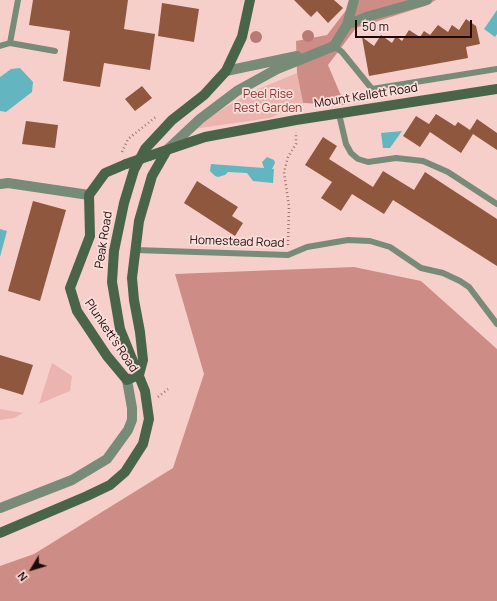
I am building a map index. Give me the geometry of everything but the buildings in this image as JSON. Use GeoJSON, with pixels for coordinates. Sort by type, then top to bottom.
{"type":"FeatureCollection","features":[{"type":"Feature","properties":{"kind":"street","name":"Peak Road"},"geometry":{"type":"LineString","coordinates":[[0,533],[100,490],[125,472],[137,456],[147,432],[149,419],[148,407],[139,375],[120,329],[112,282],[114,251],[124,203],[134,170],[145,149],[172,120],[204,95],[226,71],[242,38],[250,0]]}},
{"type":"Feature","properties":{"kind":"street"},"geometry":{"type":"LineString","coordinates":[[127,380],[139,375],[144,360],[134,300],[132,278],[135,250],[148,188],[152,176],[167,150],[200,118],[237,91],[277,69],[334,46],[346,25],[354,0]]}},
{"type":"Feature","properties":{"kind":"street"},"geometry":{"type":"LineString","coordinates":[[346,25],[366,17],[427,0]]}},
{"type":"Feature","properties":{"kind":"street"},"geometry":{"type":"LineString","coordinates":[[226,71],[319,53]]}},
{"type":"Feature","properties":{"kind":"street","name":"Mount Kellett Road"},"geometry":{"type":"LineString","coordinates":[[89,195],[105,173],[126,164],[205,137],[296,120],[497,89]]}},
{"type":"Feature","properties":{"kind":"street"},"geometry":{"type":"LineString","coordinates":[[0,184],[8,183],[89,195]]}},
{"type":"Feature","properties":{"kind":"street","name":"Plunkett's Road"},"geometry":{"type":"LineString","coordinates":[[0,508],[72,480],[107,459],[128,430],[132,420],[132,408],[127,380],[107,356],[77,311],[70,288],[90,236],[89,195]]}},
{"type":"Feature","properties":{"kind":"lane"},"geometry":{"type":"LineString","coordinates":[[10,43],[18,0]]}},
{"type":"Feature","properties":{"kind":"lane"},"geometry":{"type":"LineString","coordinates":[[0,46],[10,43],[55,51]]}},
{"type":"Feature","properties":{"kind":"lane"},"geometry":{"type":"LineString","coordinates":[[334,46],[342,52],[372,89],[497,69]]}},
{"type":"Feature","properties":{"kind":"lane"},"geometry":{"type":"LineString","coordinates":[[339,114],[346,144],[351,153],[358,159],[368,162],[396,158],[423,160],[448,172],[497,204]]}},
{"type":"Feature","properties":{"kind":"lane","name":"Homestead Road"},"geometry":{"type":"LineString","coordinates":[[135,250],[288,255],[307,247],[348,240],[370,241],[390,247],[414,265],[444,273],[460,281],[469,287],[497,324]]}},
{"type":"Feature","properties":{"kind":"path"},"geometry":{"type":"LineString","coordinates":[[288,255],[289,206],[284,172],[288,157],[296,144],[296,120]]}},
{"type":"Feature","properties":{"kind":"green space","name":"Peel Rise Rest Garden"},"geometry":{"type":"Polygon","coordinates":[[[297,73],[303,103],[270,118],[193,129],[211,116],[251,92],[297,73]]]}},
{"type":"Feature","properties":{"kind":"green space"},"geometry":{"type":"Polygon","coordinates":[[[52,363],[72,376],[70,391],[39,404],[52,363]]]}},
{"type":"Feature","properties":{"kind":"green space"},"geometry":{"type":"Polygon","coordinates":[[[0,409],[23,413],[14,418],[0,420],[0,409]]]}},
{"type":"Feature","properties":{"kind":"shaded area"},"geometry":{"type":"Polygon","coordinates":[[[354,0],[436,0],[425,6],[356,28],[328,65],[345,105],[303,103],[297,73],[296,41],[327,35],[354,0]]]}},
{"type":"Feature","properties":{"kind":"shaded area"},"geometry":{"type":"Polygon","coordinates":[[[354,267],[421,281],[497,349],[497,601],[0,601],[0,566],[34,554],[173,468],[204,374],[175,274],[354,267]]]}},
{"type":"Feature","properties":{"kind":"water"},"geometry":{"type":"Polygon","coordinates":[[[497,10],[497,34],[495,37],[484,29],[497,10]]]}},
{"type":"Feature","properties":{"kind":"water"},"geometry":{"type":"Polygon","coordinates":[[[20,68],[33,82],[32,92],[6,112],[0,111],[0,77],[11,69],[20,68]]]}},
{"type":"Feature","properties":{"kind":"water"},"geometry":{"type":"Polygon","coordinates":[[[402,131],[390,148],[383,148],[381,133],[402,131]]]}},
{"type":"Feature","properties":{"kind":"water"},"geometry":{"type":"Polygon","coordinates":[[[267,157],[274,160],[275,163],[272,169],[274,169],[273,183],[253,181],[247,173],[228,172],[225,175],[218,177],[210,171],[211,164],[264,168],[262,162],[267,157]]]}},
{"type":"Feature","properties":{"kind":"water"},"geometry":{"type":"Polygon","coordinates":[[[0,229],[7,231],[0,257],[0,229]]]}}]}
